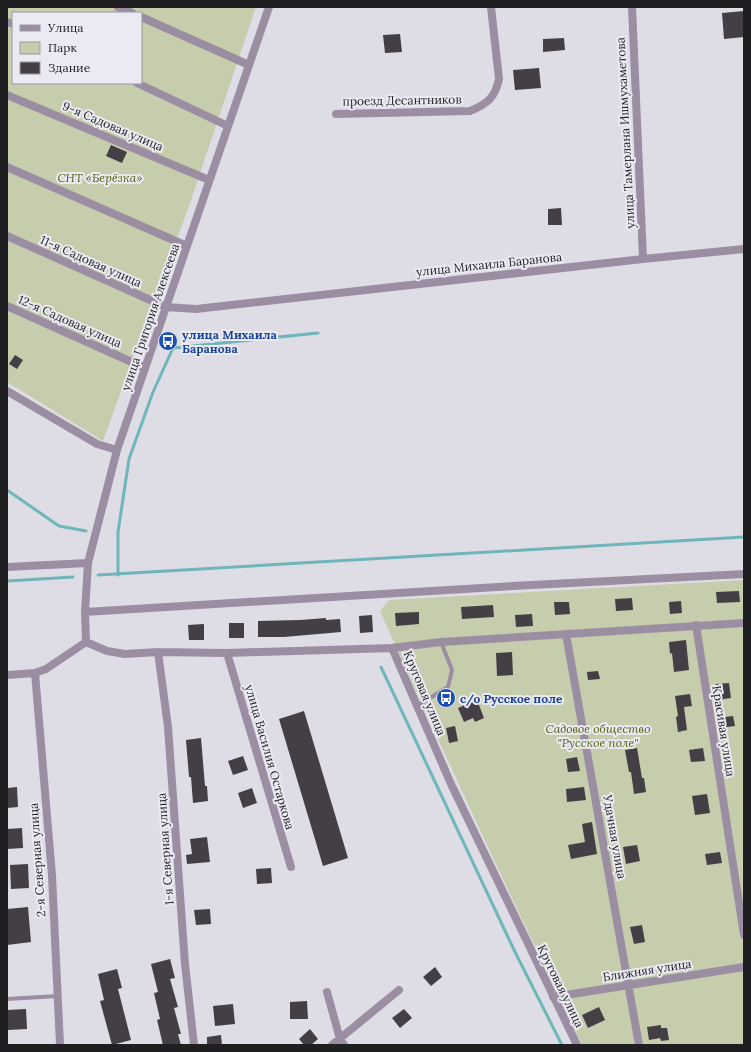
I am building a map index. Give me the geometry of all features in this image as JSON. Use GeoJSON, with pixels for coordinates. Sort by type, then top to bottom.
{"type":"FeatureCollection","features":[{"type":"Feature","properties":{"kind":"street"},"geometry":{"type":"LineString","coordinates":[[118,7],[130,12]]}},
{"type":"Feature","properties":{"kind":"street","name":"улица Григория Алексеева"},"geometry":{"type":"LineString","coordinates":[[86,642],[85,612],[88,563],[117,450],[269,7]]}},
{"type":"Feature","properties":{"kind":"street","name":"проезд Десантников"},"geometry":{"type":"LineString","coordinates":[[336,114],[470,111],[487,103],[491,99],[499,79],[491,7]]}},
{"type":"Feature","properties":{"kind":"street","name":"улица Тамерлана Ишмухаметова"},"geometry":{"type":"LineString","coordinates":[[632,7],[643,259]]}},
{"type":"Feature","properties":{"kind":"street"},"geometry":{"type":"LineString","coordinates":[[142,17],[249,65]]}},
{"type":"Feature","properties":{"kind":"street"},"geometry":{"type":"LineString","coordinates":[[139,84],[228,126]]}},
{"type":"Feature","properties":{"kind":"street","name":"9-я Садовая улица"},"geometry":{"type":"LineString","coordinates":[[7,95],[209,180]]}},
{"type":"Feature","properties":{"kind":"street"},"geometry":{"type":"LineString","coordinates":[[7,167],[187,246]]}},
{"type":"Feature","properties":{"kind":"street","name":"11-я Садовая улица"},"geometry":{"type":"LineString","coordinates":[[7,236],[166,307]]}},
{"type":"Feature","properties":{"kind":"street","name":"улица Михаила Баранова"},"geometry":{"type":"LineString","coordinates":[[166,307],[196,309],[744,249]]}},
{"type":"Feature","properties":{"kind":"street","name":"12-я Садовая улица"},"geometry":{"type":"LineString","coordinates":[[7,306],[145,368]]}},
{"type":"Feature","properties":{"kind":"street"},"geometry":{"type":"LineString","coordinates":[[7,391],[97,444],[117,450]]}},
{"type":"Feature","properties":{"kind":"street"},"geometry":{"type":"LineString","coordinates":[[7,567],[88,563]]}},
{"type":"Feature","properties":{"kind":"street"},"geometry":{"type":"LineString","coordinates":[[85,612],[744,574]]}},
{"type":"Feature","properties":{"kind":"street","name":"Круговая улица"},"geometry":{"type":"LineString","coordinates":[[576,1045],[451,784],[392,648],[441,642],[744,623]]}},
{"type":"Feature","properties":{"kind":"street","name":"Красивая улица"},"geometry":{"type":"LineString","coordinates":[[696,625],[744,935]]}},
{"type":"Feature","properties":{"kind":"street","name":"Удачная улица"},"geometry":{"type":"LineString","coordinates":[[566,634],[639,1045]]}},
{"type":"Feature","properties":{"kind":"street"},"geometry":{"type":"LineString","coordinates":[[7,675],[35,673],[46,669],[86,642],[107,651],[125,654],[158,652],[392,648]]}},
{"type":"Feature","properties":{"kind":"street","name":"1-я Северная улица"},"geometry":{"type":"LineString","coordinates":[[158,652],[168,727],[185,964],[194,1045]]}},
{"type":"Feature","properties":{"kind":"street","name":"улица Василия Остаркова"},"geometry":{"type":"LineString","coordinates":[[227,652],[290,867]]}},
{"type":"Feature","properties":{"kind":"street","name":"2-я Северная улица"},"geometry":{"type":"LineString","coordinates":[[35,673],[52,875],[60,1045]]}},
{"type":"Feature","properties":{"kind":"street","name":"Ближняя улица"},"geometry":{"type":"LineString","coordinates":[[553,997],[744,967]]}},
{"type":"Feature","properties":{"kind":"street"},"geometry":{"type":"LineString","coordinates":[[332,1045],[342,1042],[398,990]]}},
{"type":"Feature","properties":{"kind":"street"},"geometry":{"type":"LineString","coordinates":[[327,992],[342,1042]]}},
{"type":"Feature","properties":{"kind":"lane"},"geometry":{"type":"LineString","coordinates":[[417,707],[448,687],[452,670],[441,642]]}},
{"type":"Feature","properties":{"kind":"lane"},"geometry":{"type":"LineString","coordinates":[[7,999],[57,996]]}},
{"type":"Feature","properties":{"kind":"green space","name":"СНТ «Берёзка»"},"geometry":{"type":"Polygon","coordinates":[[[7,7],[256,7],[189,206],[103,441],[7,382],[7,7]]]}},
{"type":"Feature","properties":{"kind":"green space","name":"Садовое общество \"Русское поле\""},"geometry":{"type":"Polygon","coordinates":[[[744,580],[744,1045],[582,1045],[429,720],[380,611],[389,600],[744,580]]]}},
{"type":"Feature","properties":{"kind":"building"},"geometry":{"type":"Polygon","coordinates":[[[744,11],[744,37],[724,39],[722,13],[744,11]]]}},
{"type":"Feature","properties":{"kind":"building"},"geometry":{"type":"Polygon","coordinates":[[[400,34],[402,52],[385,53],[383,35],[400,34]]]}},
{"type":"Feature","properties":{"kind":"building"},"geometry":{"type":"Polygon","coordinates":[[[564,38],[565,50],[543,52],[543,39],[564,38]]]}},
{"type":"Feature","properties":{"kind":"building"},"geometry":{"type":"Polygon","coordinates":[[[539,68],[541,88],[515,90],[513,70],[539,68]]]}},
{"type":"Feature","properties":{"kind":"building"},"geometry":{"type":"Polygon","coordinates":[[[111,145],[127,152],[122,163],[106,156],[111,145]]]}},
{"type":"Feature","properties":{"kind":"building"},"geometry":{"type":"Polygon","coordinates":[[[561,208],[562,225],[548,225],[548,209],[561,208]]]}},
{"type":"Feature","properties":{"kind":"building"},"geometry":{"type":"Polygon","coordinates":[[[15,355],[23,360],[17,369],[9,364],[15,355]]]}},
{"type":"Feature","properties":{"kind":"building"},"geometry":{"type":"Polygon","coordinates":[[[739,591],[740,602],[717,603],[716,592],[739,591]]]}},
{"type":"Feature","properties":{"kind":"building"},"geometry":{"type":"Polygon","coordinates":[[[632,598],[633,610],[616,611],[615,599],[632,598]]]}},
{"type":"Feature","properties":{"kind":"building"},"geometry":{"type":"Polygon","coordinates":[[[681,601],[682,613],[670,614],[669,602],[681,601]]]}},
{"type":"Feature","properties":{"kind":"building"},"geometry":{"type":"Polygon","coordinates":[[[554,602],[569,602],[570,614],[555,615],[554,602]]]}},
{"type":"Feature","properties":{"kind":"building"},"geometry":{"type":"Polygon","coordinates":[[[493,605],[494,617],[462,619],[461,607],[493,605]]]}},
{"type":"Feature","properties":{"kind":"building"},"geometry":{"type":"Polygon","coordinates":[[[419,612],[419,624],[396,626],[395,613],[419,612]]]}},
{"type":"Feature","properties":{"kind":"building"},"geometry":{"type":"Polygon","coordinates":[[[532,614],[533,626],[516,627],[515,615],[532,614]]]}},
{"type":"Feature","properties":{"kind":"building"},"geometry":{"type":"Polygon","coordinates":[[[372,615],[373,632],[360,633],[359,616],[372,615]]]}},
{"type":"Feature","properties":{"kind":"building"},"geometry":{"type":"Polygon","coordinates":[[[326,618],[326,620],[340,619],[341,632],[284,637],[258,637],[258,621],[326,618]]]}},
{"type":"Feature","properties":{"kind":"building"},"geometry":{"type":"Polygon","coordinates":[[[229,623],[244,623],[244,638],[229,638],[229,623]]]}},
{"type":"Feature","properties":{"kind":"building"},"geometry":{"type":"Polygon","coordinates":[[[204,624],[204,640],[189,640],[188,625],[204,624]]]}},
{"type":"Feature","properties":{"kind":"building"},"geometry":{"type":"Polygon","coordinates":[[[686,640],[689,670],[674,672],[669,642],[686,640]]]}},
{"type":"Feature","properties":{"kind":"building"},"geometry":{"type":"Polygon","coordinates":[[[512,652],[513,675],[497,676],[496,653],[512,652]]]}},
{"type":"Feature","properties":{"kind":"building"},"geometry":{"type":"Polygon","coordinates":[[[598,671],[600,679],[588,680],[587,672],[598,671]]]}},
{"type":"Feature","properties":{"kind":"building"},"geometry":{"type":"Polygon","coordinates":[[[729,683],[731,698],[717,700],[716,684],[729,683]]]}},
{"type":"Feature","properties":{"kind":"building"},"geometry":{"type":"Polygon","coordinates":[[[690,694],[692,706],[684,707],[687,730],[678,732],[676,717],[678,716],[675,696],[690,694]]]}},
{"type":"Feature","properties":{"kind":"building"},"geometry":{"type":"Polygon","coordinates":[[[477,700],[484,718],[475,722],[473,718],[464,722],[458,708],[477,700]]]}},
{"type":"Feature","properties":{"kind":"building"},"geometry":{"type":"Polygon","coordinates":[[[304,711],[348,858],[323,866],[279,719],[304,711]]]}},
{"type":"Feature","properties":{"kind":"building"},"geometry":{"type":"Polygon","coordinates":[[[733,716],[735,726],[719,728],[717,718],[733,716]]]}},
{"type":"Feature","properties":{"kind":"building"},"geometry":{"type":"Polygon","coordinates":[[[455,726],[458,741],[449,743],[446,728],[455,726]]]}},
{"type":"Feature","properties":{"kind":"building"},"geometry":{"type":"Polygon","coordinates":[[[201,738],[205,786],[207,786],[208,801],[193,803],[186,740],[201,738]]]}},
{"type":"Feature","properties":{"kind":"building"},"geometry":{"type":"Polygon","coordinates":[[[637,748],[646,792],[634,794],[631,772],[629,772],[625,750],[637,748]]]}},
{"type":"Feature","properties":{"kind":"building"},"geometry":{"type":"Polygon","coordinates":[[[703,748],[705,761],[691,762],[689,750],[703,748]]]}},
{"type":"Feature","properties":{"kind":"building"},"geometry":{"type":"Polygon","coordinates":[[[243,756],[248,770],[233,775],[228,761],[243,756]]]}},
{"type":"Feature","properties":{"kind":"building"},"geometry":{"type":"Polygon","coordinates":[[[577,757],[580,771],[568,772],[566,759],[577,757]]]}},
{"type":"Feature","properties":{"kind":"building"},"geometry":{"type":"Polygon","coordinates":[[[17,787],[18,807],[7,808],[7,788],[17,787]]]}},
{"type":"Feature","properties":{"kind":"building"},"geometry":{"type":"Polygon","coordinates":[[[584,787],[586,800],[567,802],[566,789],[584,787]]]}},
{"type":"Feature","properties":{"kind":"building"},"geometry":{"type":"Polygon","coordinates":[[[252,788],[257,803],[243,808],[238,793],[252,788]]]}},
{"type":"Feature","properties":{"kind":"building"},"geometry":{"type":"Polygon","coordinates":[[[707,794],[710,813],[695,815],[692,796],[707,794]]]}},
{"type":"Feature","properties":{"kind":"building"},"geometry":{"type":"Polygon","coordinates":[[[592,822],[597,854],[571,859],[568,845],[585,842],[582,824],[592,822]]]}},
{"type":"Feature","properties":{"kind":"building"},"geometry":{"type":"Polygon","coordinates":[[[22,828],[23,848],[7,849],[7,829],[22,828]]]}},
{"type":"Feature","properties":{"kind":"building"},"geometry":{"type":"Polygon","coordinates":[[[207,837],[210,862],[187,864],[186,855],[192,854],[190,839],[207,837]]]}},
{"type":"Feature","properties":{"kind":"building"},"geometry":{"type":"Polygon","coordinates":[[[637,845],[640,861],[626,864],[623,847],[637,845]]]}},
{"type":"Feature","properties":{"kind":"building"},"geometry":{"type":"Polygon","coordinates":[[[720,852],[722,863],[707,865],[705,854],[720,852]]]}},
{"type":"Feature","properties":{"kind":"building"},"geometry":{"type":"Polygon","coordinates":[[[28,864],[29,888],[11,889],[10,865],[28,864]]]}},
{"type":"Feature","properties":{"kind":"building"},"geometry":{"type":"Polygon","coordinates":[[[271,868],[272,883],[257,884],[256,869],[271,868]]]}},
{"type":"Feature","properties":{"kind":"building"},"geometry":{"type":"Polygon","coordinates":[[[28,907],[31,942],[7,945],[7,909],[28,907]]]}},
{"type":"Feature","properties":{"kind":"building"},"geometry":{"type":"Polygon","coordinates":[[[210,909],[211,924],[196,925],[194,910],[210,909]]]}},
{"type":"Feature","properties":{"kind":"building"},"geometry":{"type":"Polygon","coordinates":[[[642,925],[645,942],[634,944],[630,927],[642,925]]]}},
{"type":"Feature","properties":{"kind":"building"},"geometry":{"type":"Polygon","coordinates":[[[170,959],[175,978],[170,979],[178,1007],[174,1008],[181,1034],[178,1034],[181,1045],[163,1045],[157,1020],[160,1019],[154,993],[158,992],[151,964],[170,959]]]}},
{"type":"Feature","properties":{"kind":"building"},"geometry":{"type":"Polygon","coordinates":[[[435,967],[442,977],[431,986],[423,977],[435,967]]]}},
{"type":"Feature","properties":{"kind":"building"},"geometry":{"type":"Polygon","coordinates":[[[117,969],[122,988],[118,989],[131,1040],[112,1045],[100,1001],[104,1000],[98,974],[117,969]]]}},
{"type":"Feature","properties":{"kind":"building"},"geometry":{"type":"Polygon","coordinates":[[[307,1001],[308,1019],[290,1019],[290,1002],[307,1001]]]}},
{"type":"Feature","properties":{"kind":"building"},"geometry":{"type":"Polygon","coordinates":[[[233,1004],[235,1024],[215,1026],[213,1006],[233,1004]]]}},
{"type":"Feature","properties":{"kind":"building"},"geometry":{"type":"Polygon","coordinates":[[[599,1007],[605,1020],[588,1028],[582,1015],[599,1007]]]}},
{"type":"Feature","properties":{"kind":"building"},"geometry":{"type":"Polygon","coordinates":[[[26,1009],[27,1029],[8,1030],[7,1010],[26,1009]]]}},
{"type":"Feature","properties":{"kind":"building"},"geometry":{"type":"Polygon","coordinates":[[[404,1009],[412,1018],[400,1028],[392,1018],[404,1009]]]}},
{"type":"Feature","properties":{"kind":"building"},"geometry":{"type":"Polygon","coordinates":[[[661,1025],[661,1028],[667,1028],[669,1040],[661,1041],[660,1038],[649,1040],[647,1027],[661,1025]]]}},
{"type":"Feature","properties":{"kind":"building"},"geometry":{"type":"Polygon","coordinates":[[[310,1029],[318,1039],[311,1045],[304,1045],[299,1039],[310,1029]]]}},
{"type":"Feature","properties":{"kind":"building"},"geometry":{"type":"Polygon","coordinates":[[[221,1035],[222,1045],[207,1045],[207,1037],[221,1035]]]}},
{"type":"Feature","properties":{"kind":"waterway"},"geometry":{"type":"LineString","coordinates":[[118,575],[118,532],[129,459],[153,392],[173,348],[318,333]]}},
{"type":"Feature","properties":{"kind":"waterway"},"geometry":{"type":"LineString","coordinates":[[7,490],[59,526],[86,531]]}},
{"type":"Feature","properties":{"kind":"waterway"},"geometry":{"type":"LineString","coordinates":[[98,575],[744,537]]}},
{"type":"Feature","properties":{"kind":"waterway"},"geometry":{"type":"LineString","coordinates":[[7,581],[73,577]]}},
{"type":"Feature","properties":{"kind":"waterway"},"geometry":{"type":"LineString","coordinates":[[381,667],[515,952],[562,1045]]}},
{"type":"Feature","properties":{"kind":"place","name":"улица Михаила Баранова"},"geometry":{"type":"Point","coordinates":[168,341]}},
{"type":"Feature","properties":{"kind":"place","name":"с/о Русское поле"},"geometry":{"type":"Point","coordinates":[446,698]}}]}
